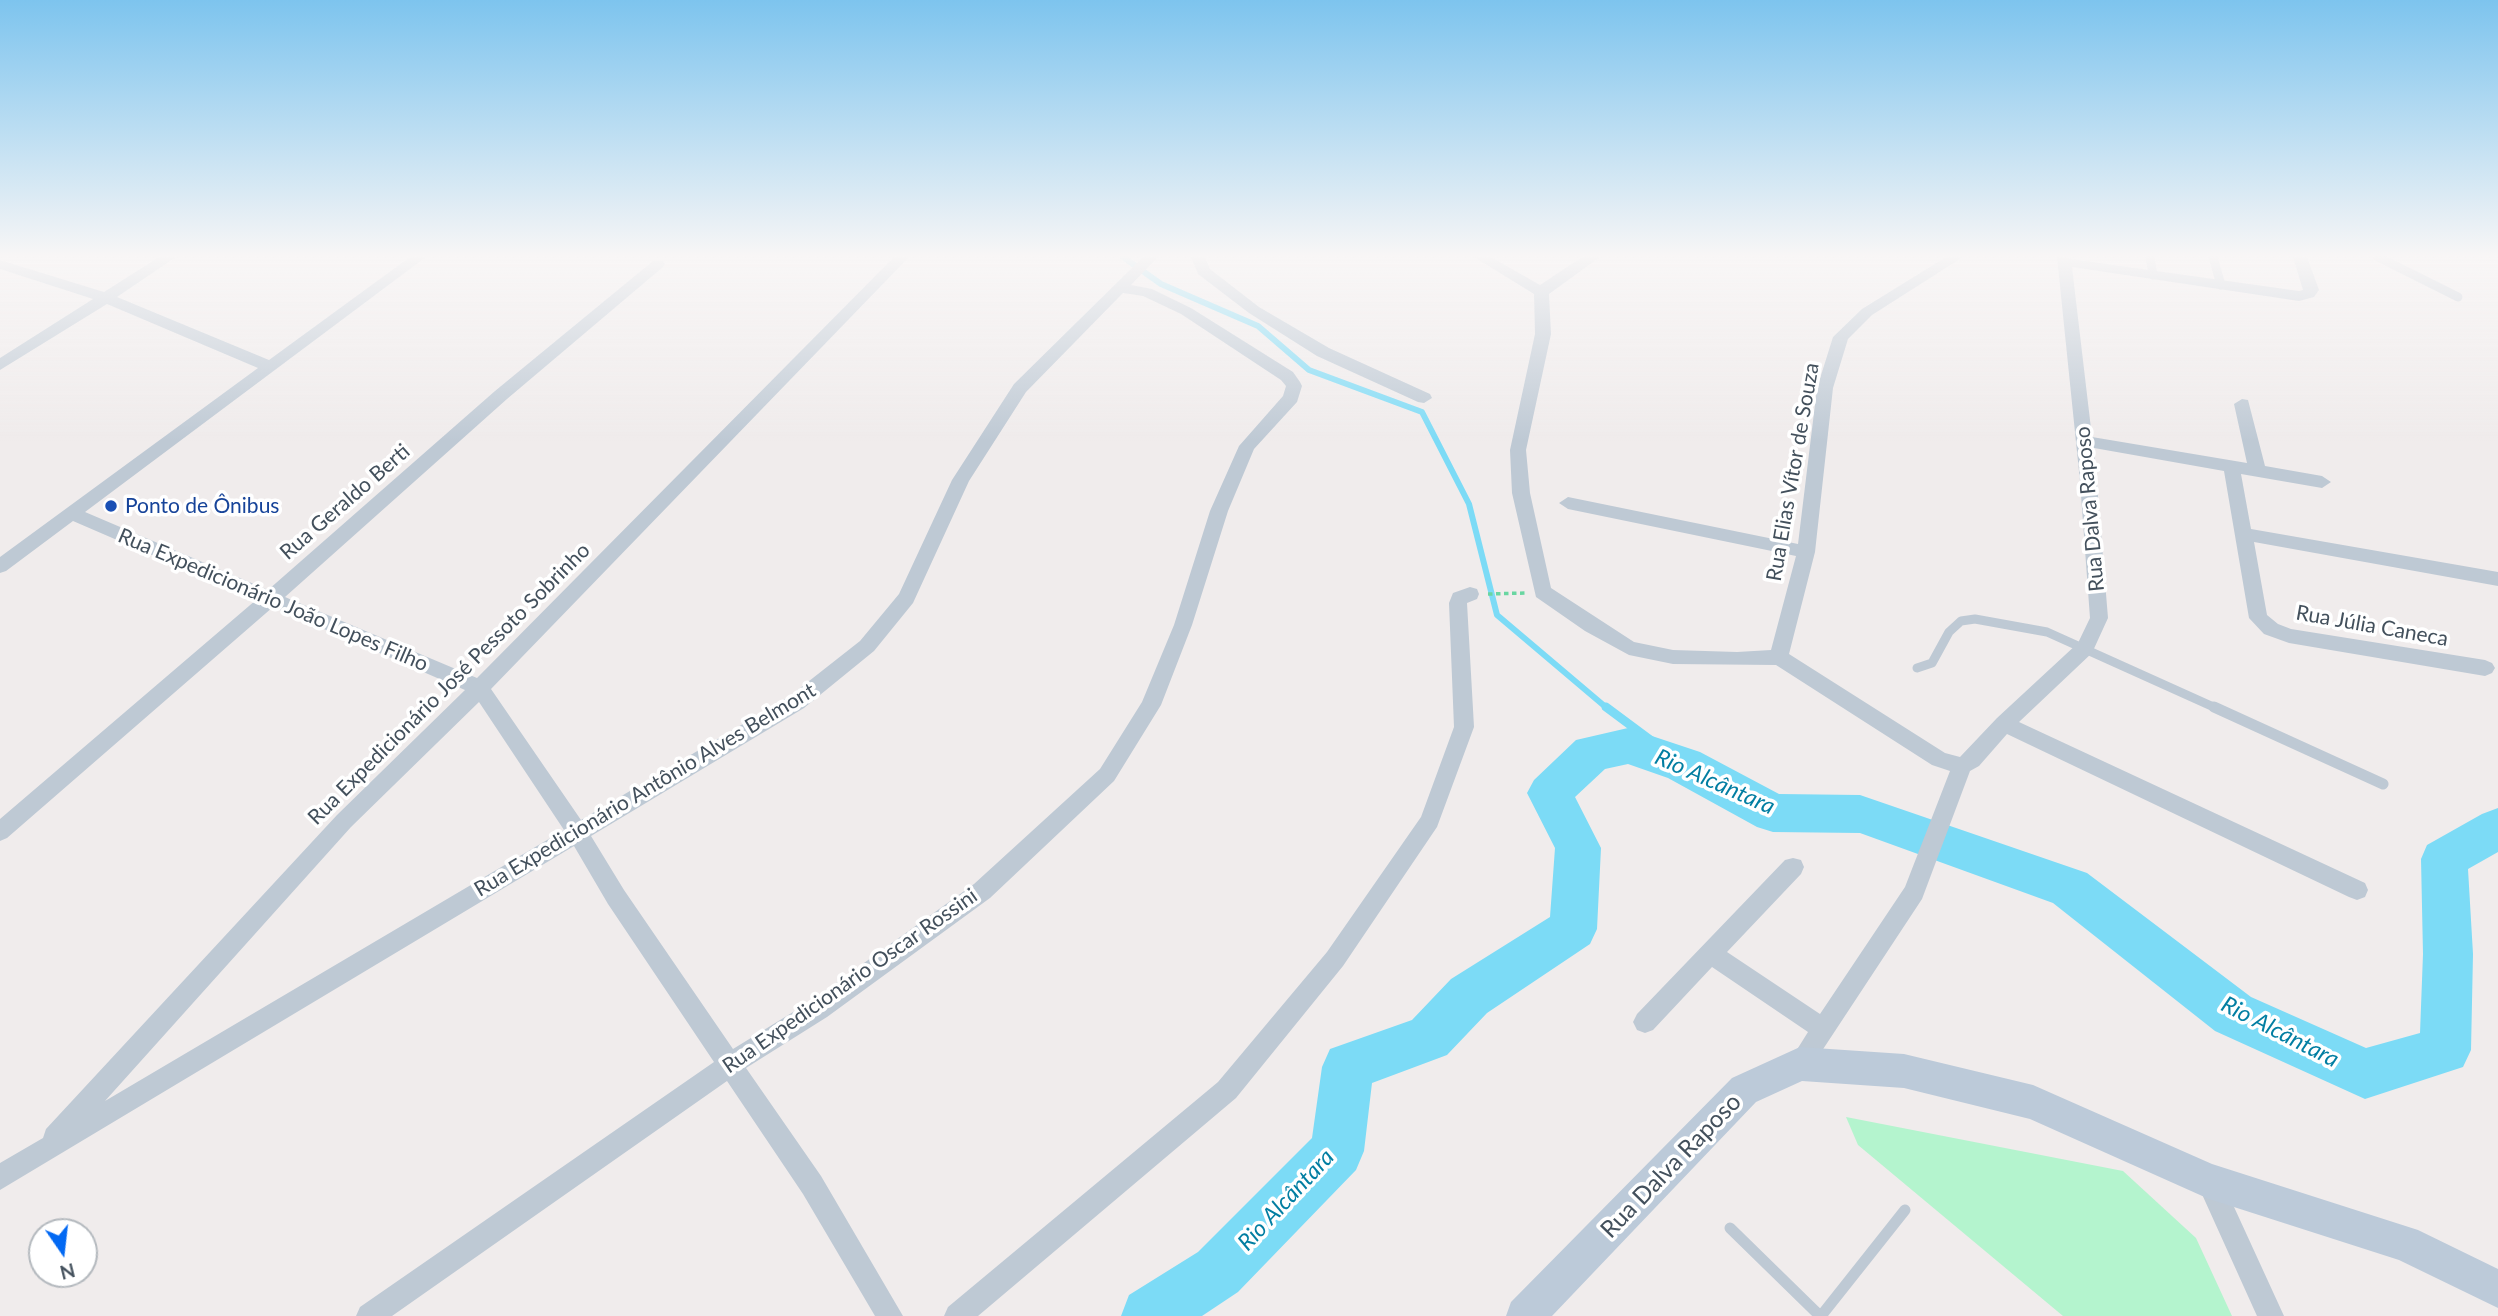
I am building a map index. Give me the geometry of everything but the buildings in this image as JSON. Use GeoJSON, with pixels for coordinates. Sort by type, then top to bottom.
{"type":"FeatureCollection","features":[{"type":"Feature","properties":{"kind":"street"},"geometry":{"type":"LineString","coordinates":[[0,365],[71,318]]}},
{"type":"Feature","properties":{"kind":"street"},"geometry":{"type":"LineString","coordinates":[[155,318],[271,367]]}},
{"type":"Feature","properties":{"kind":"street"},"geometry":{"type":"LineString","coordinates":[[0,566],[336,318]]}},
{"type":"Feature","properties":{"kind":"street","name":"Rua Geraldo Berti"},"geometry":{"type":"LineString","coordinates":[[0,832],[501,395],[593,318]]}},
{"type":"Feature","properties":{"kind":"street","name":"Rua Expedicionário José Pessoto Sobrinho"},"geometry":{"type":"LineString","coordinates":[[40,1154],[344,821],[481,688],[839,318]]}},
{"type":"Feature","properties":{"kind":"street","name":"Rua Expedicionário Antônio Alves Belmont"},"geometry":{"type":"LineString","coordinates":[[0,1177],[797,702],[867,646],[906,598],[961,480],[1020,388],[1089,318]]}},
{"type":"Feature","properties":{"kind":"street","name":"Rua Expedicionário Oscar Rossini"},"geometry":{"type":"LineString","coordinates":[[369,1316],[731,1064],[819,1009],[982,891],[1107,775],[1151,705],[1183,625],[1219,511],[1247,446],[1291,398],[1294,386],[1287,376],[1198,318]]}},
{"type":"Feature","properties":{"kind":"street"},"geometry":{"type":"LineString","coordinates":[[1268,318],[1323,352],[1424,398]]}},
{"type":"Feature","properties":{"kind":"street"},"geometry":{"type":"LineString","coordinates":[[1542,318],[1543,334],[1518,450],[1521,493],[1543,592],[1629,648],[1673,657],[1779,657],[1940,759],[1962,766],[1909,898],[1800,1064],[1904,1071],[2033,1102],[2209,1181],[2405,1243],[2498,1289]]}},
{"type":"Feature","properties":{"kind":"street","name":"Rua Elias Vítor de Souza"},"geometry":{"type":"LineString","coordinates":[[1779,657],[1806,552],[1825,388],[1841,337],[1860,318]]}},
{"type":"Feature","properties":{"kind":"street","name":"Rua Dalva Raposo"},"geometry":{"type":"LineString","coordinates":[[1962,766],[1972,760],[2004,724],[2085,648],[2099,618],[2085,441],[2072,318]]}},
{"type":"Feature","properties":{"kind":"street"},"geometry":{"type":"LineString","coordinates":[[2242,404],[2258,473]]}},
{"type":"Feature","properties":{"kind":"street"},"geometry":{"type":"LineString","coordinates":[[2085,441],[2232,469],[2322,482]]}},
{"type":"Feature","properties":{"kind":"street","name":"Rua Júlia Caneca"},"geometry":{"type":"LineString","coordinates":[[2232,469],[2258,618],[2271,629],[2289,636],[2485,668]]}},
{"type":"Feature","properties":{"kind":"street"},"geometry":{"type":"LineString","coordinates":[[1568,502],[1806,552]]}},
{"type":"Feature","properties":{"kind":"street","name":"Rua Expedicionário João Lopes Filho"},"geometry":{"type":"LineString","coordinates":[[71,513],[481,688]]}},
{"type":"Feature","properties":{"kind":"street"},"geometry":{"type":"LineString","coordinates":[[2243,534],[2498,579]]}},
{"type":"Feature","properties":{"kind":"street"},"geometry":{"type":"LineString","coordinates":[[957,1316],[1227,1090],[1335,959],[1430,821],[1464,727],[1458,603],[1460,598],[1469,594]]}},
{"type":"Feature","properties":{"kind":"street"},"geometry":{"type":"LineString","coordinates":[[481,688],[578,833],[616,897],[812,1185],[890,1316]]}},
{"type":"Feature","properties":{"kind":"street"},"geometry":{"type":"LineString","coordinates":[[2004,724],[2357,890]]}},
{"type":"Feature","properties":{"kind":"street"},"geometry":{"type":"LineString","coordinates":[[1644,1022],[1793,867]]}},
{"type":"Feature","properties":{"kind":"street"},"geometry":{"type":"LineString","coordinates":[[1710,953],[1823,1029]]}},
{"type":"Feature","properties":{"kind":"street","name":"Rua Dalva Raposo"},"geometry":{"type":"LineString","coordinates":[[1525,1316],[1745,1090],[1800,1064]]}},
{"type":"Feature","properties":{"kind":"street"},"geometry":{"type":"LineString","coordinates":[[2209,1181],[2271,1316]]}},
{"type":"Feature","properties":{"kind":"lane"},"geometry":{"type":"LineString","coordinates":[[1917,668],[1932,663],[1949,632],[1961,621],[1975,619],[2047,632],[2383,784]]}},
{"type":"Feature","properties":{"kind":"lane"},"geometry":{"type":"LineString","coordinates":[[1730,1228],[1821,1316],[1905,1210]]}},
{"type":"Feature","properties":{"kind":"path"},"geometry":{"type":"LineString","coordinates":[[1469,594],[1531,593]]}},
{"type":"Feature","properties":{"kind":"green space"},"geometry":{"type":"Polygon","coordinates":[[[1846,1117],[2123,1171],[2196,1238],[2232,1316],[2063,1316],[1858,1145],[1846,1117]]]}},
{"type":"Feature","properties":{"kind":"waterway"},"geometry":{"type":"LineString","coordinates":[[1240,318],[1258,326],[1309,370],[1422,412],[1469,504],[1497,615],[1608,709]]}},
{"type":"Feature","properties":{"kind":"waterway"},"geometry":{"type":"LineString","coordinates":[[1606,707],[1684,765]]}},
{"type":"Feature","properties":{"kind":"waterway","name":"Rio Alcântara"},"geometry":{"type":"LineString","coordinates":[[1150,1316],[1218,1272],[1337,1151],[1348,1067],[1429,1038],[1469,996],[1573,929],[1578,848],[1550,793],[1592,753],[1628,746],[1684,765],[1773,813],[1860,814],[2070,888],[2233,1014],[2365,1074],[2445,1050],[2448,954],[2444,859],[2498,828]]}},
{"type":"Feature","properties":{"kind":"place","name":"Ponto de Ônibus"},"geometry":{"type":"Point","coordinates":[111,506]}}]}
